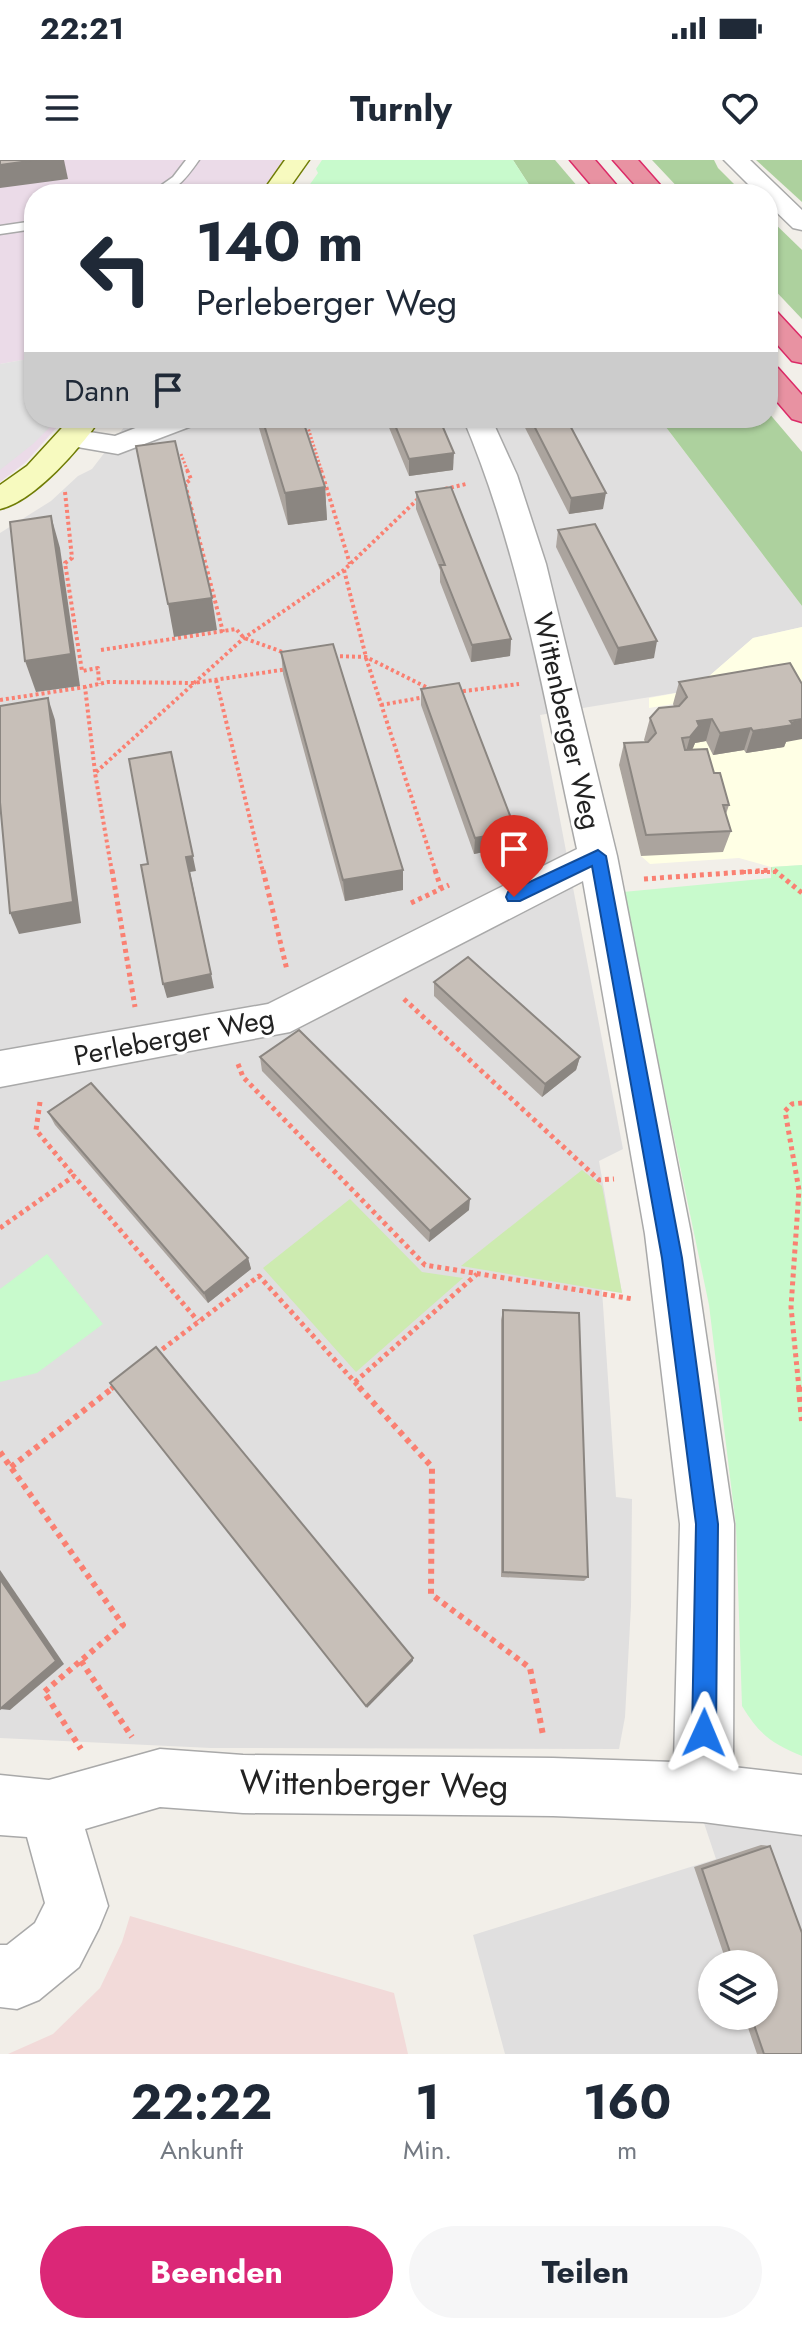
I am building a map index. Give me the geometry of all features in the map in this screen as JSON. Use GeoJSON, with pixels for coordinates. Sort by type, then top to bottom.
{"type":"FeatureCollection","features":[{"type":"Feature","properties":{"kind":"highway"},"geometry":{"type":"LineString","coordinates":[[582,160],[603,184]]}},
{"type":"Feature","properties":{"kind":"highway"},"geometry":{"type":"LineString","coordinates":[[625,160],[647,184]]}},
{"type":"Feature","properties":{"kind":"highway"},"geometry":{"type":"LineString","coordinates":[[778,329],[802,355]]}},
{"type":"Feature","properties":{"kind":"highway"},"geometry":{"type":"LineString","coordinates":[[778,385],[802,413]]}},
{"type":"Feature","properties":{"kind":"main road"},"geometry":{"type":"LineString","coordinates":[[280,184],[297,160]]}},
{"type":"Feature","properties":{"kind":"main road"},"geometry":{"type":"LineString","coordinates":[[0,500],[38,472],[78,428]]}},
{"type":"Feature","properties":{"kind":"street"},"geometry":{"type":"LineString","coordinates":[[736,160],[761,184]]}},
{"type":"Feature","properties":{"kind":"street"},"geometry":{"type":"LineString","coordinates":[[778,200],[802,223]]}},
{"type":"Feature","properties":{"kind":"street"},"geometry":{"type":"LineString","coordinates":[[78,428],[118,445],[164,428]]}},
{"type":"Feature","properties":{"kind":"street","name":"Wittenberger Weg"},"geometry":{"type":"LineString","coordinates":[[481,428],[502,475],[530,564],[600,869],[679,1306],[707,1524],[703,1793]]}},
{"type":"Feature","properties":{"kind":"street","name":"Perleberger Weg"},"geometry":{"type":"LineString","coordinates":[[0,1069],[275,1020],[374,971],[600,869]]}},
{"type":"Feature","properties":{"kind":"street","name":"Wittenberger Weg"},"geometry":{"type":"LineString","coordinates":[[0,1976],[17,1978],[57,1945],[77,1906],[24,1807],[109,1793],[160,1778],[243,1784],[553,1787],[703,1793],[802,1805]]}},
{"type":"Feature","properties":{"kind":"lane"},"geometry":{"type":"LineString","coordinates":[[172,184],[193,160]]}},
{"type":"Feature","properties":{"kind":"lane"},"geometry":{"type":"LineString","coordinates":[[0,230],[24,226]]}},
{"type":"Feature","properties":{"kind":"path"},"geometry":{"type":"LineString","coordinates":[[308,428],[350,564]]}},
{"type":"Feature","properties":{"kind":"path"},"geometry":{"type":"LineString","coordinates":[[148,435],[177,445],[191,479],[185,484],[223,632]]}},
{"type":"Feature","properties":{"kind":"path"},"geometry":{"type":"LineString","coordinates":[[437,491],[502,475]]}},
{"type":"Feature","properties":{"kind":"path"},"geometry":{"type":"LineString","coordinates":[[56,484],[65,490],[72,558],[65,563],[82,671],[98,668],[99,684]]}},
{"type":"Feature","properties":{"kind":"path"},"geometry":{"type":"LineString","coordinates":[[95,773],[244,638],[344,570],[424,494]]}},
{"type":"Feature","properties":{"kind":"path"},"geometry":{"type":"LineString","coordinates":[[344,570],[366,657],[441,888]]}},
{"type":"Feature","properties":{"kind":"path"},"geometry":{"type":"LineString","coordinates":[[101,650],[236,629],[244,638],[290,655]]}},
{"type":"Feature","properties":{"kind":"path"},"geometry":{"type":"LineString","coordinates":[[320,656],[366,657],[442,694],[381,705]]}},
{"type":"Feature","properties":{"kind":"path"},"geometry":{"type":"LineString","coordinates":[[336,662],[366,657]]}},
{"type":"Feature","properties":{"kind":"path"},"geometry":{"type":"LineString","coordinates":[[0,700],[99,684],[194,683],[291,668]]}},
{"type":"Feature","properties":{"kind":"path"},"geometry":{"type":"LineString","coordinates":[[456,692],[557,678]]}},
{"type":"Feature","properties":{"kind":"path"},"geometry":{"type":"LineString","coordinates":[[216,680],[288,967],[275,1020]]}},
{"type":"Feature","properties":{"kind":"path"},"geometry":{"type":"LineString","coordinates":[[85,687],[95,773],[142,1046]]}},
{"type":"Feature","properties":{"kind":"path"},"geometry":{"type":"LineString","coordinates":[[600,869],[774,870],[802,893]]}},
{"type":"Feature","properties":{"kind":"path"},"geometry":{"type":"LineString","coordinates":[[374,971],[599,1180],[657,1174]]}},
{"type":"Feature","properties":{"kind":"path"},"geometry":{"type":"LineString","coordinates":[[225,1030],[243,1077],[425,1265],[679,1306]]}},
{"type":"Feature","properties":{"kind":"path"},"geometry":{"type":"LineString","coordinates":[[47,1062],[36,1130],[198,1321]]}},
{"type":"Feature","properties":{"kind":"path"},"geometry":{"type":"LineString","coordinates":[[802,1103],[792,1104],[785,1111],[799,1190],[791,1307],[802,1421]]}},
{"type":"Feature","properties":{"kind":"path"},"geometry":{"type":"LineString","coordinates":[[0,1228],[74,1176]]}},
{"type":"Feature","properties":{"kind":"path"},"geometry":{"type":"LineString","coordinates":[[355,1382],[477,1273]]}},
{"type":"Feature","properties":{"kind":"path"},"geometry":{"type":"LineString","coordinates":[[148,1360],[259,1276],[432,1467],[431,1594],[530,1668],[553,1787]]}},
{"type":"Feature","properties":{"kind":"path"},"geometry":{"type":"LineString","coordinates":[[11,1467],[123,1380]]}},
{"type":"Feature","properties":{"kind":"path"},"geometry":{"type":"LineString","coordinates":[[0,1452],[123,1625],[44,1692],[109,1793]]}},
{"type":"Feature","properties":{"kind":"path"},"geometry":{"type":"LineString","coordinates":[[81,1661],[160,1778]]}},
{"type":"Feature","properties":{"kind":"shaded area"},"geometry":{"type":"Polygon","coordinates":[[[0,160],[289,160],[272,184],[24,184],[24,360],[0,364],[0,160]]]}},
{"type":"Feature","properties":{"kind":"shaded area"},"geometry":{"type":"Polygon","coordinates":[[[24,360],[24,428],[49,428],[0,470],[0,364],[24,360]]]}},
{"type":"Feature","properties":{"kind":"shaded area"},"geometry":{"type":"Polygon","coordinates":[[[0,365],[24,402],[24,428],[56,428],[26,462],[0,482],[0,365]]]}},
{"type":"Feature","properties":{"kind":"shaded area"},"geometry":{"type":"Polygon","coordinates":[[[123,428],[667,428],[802,606],[802,627],[753,638],[693,690],[540,715],[623,1149],[599,1161],[622,1293],[602,1290],[616,1497],[632,1499],[631,1606],[625,1717],[619,1749],[211,1748],[0,1738],[0,533],[51,501],[78,476],[92,469],[123,428]]]}},
{"type":"Feature","properties":{"kind":"shaded area"},"geometry":{"type":"Polygon","coordinates":[[[802,627],[802,865],[771,867],[739,858],[650,864],[641,856],[619,765],[649,753],[644,740],[681,720],[673,704],[649,708],[649,698],[693,690],[753,638],[802,627]]]}},
{"type":"Feature","properties":{"kind":"shaded area"},"geometry":{"type":"Polygon","coordinates":[[[703,1820],[802,1827],[802,2054],[505,2054],[473,1935],[716,1859],[703,1820]]]}},
{"type":"Feature","properties":{"kind":"shaded area"},"geometry":{"type":"Polygon","coordinates":[[[130,1916],[394,1993],[408,2054],[8,2054],[53,2034],[100,1988],[122,1942],[130,1916]]]}},
{"type":"Feature","properties":{"kind":"green space"},"geometry":{"type":"Polygon","coordinates":[[[322,160],[513,160],[529,184],[310,184],[318,173],[316,169],[322,160]]]}},
{"type":"Feature","properties":{"kind":"green space"},"geometry":{"type":"Polygon","coordinates":[[[513,160],[555,160],[575,184],[529,184],[513,160]]]}},
{"type":"Feature","properties":{"kind":"green space"},"geometry":{"type":"Polygon","coordinates":[[[652,160],[714,160],[734,184],[675,184],[652,160]]]}},
{"type":"Feature","properties":{"kind":"green space"},"geometry":{"type":"Polygon","coordinates":[[[756,160],[802,160],[802,202],[756,160]]]}},
{"type":"Feature","properties":{"kind":"green space"},"geometry":{"type":"Polygon","coordinates":[[[778,227],[802,250],[802,319],[778,294],[778,227]]]}},
{"type":"Feature","properties":{"kind":"green space"},"geometry":{"type":"Polygon","coordinates":[[[778,424],[802,452],[802,606],[667,428],[778,428],[778,424]]]}},
{"type":"Feature","properties":{"kind":"green space"},"geometry":{"type":"Polygon","coordinates":[[[802,865],[802,1756],[767,1737],[742,1706],[736,1526],[709,1305],[623,892],[771,878],[771,867],[802,865]]]}},
{"type":"Feature","properties":{"kind":"green space"},"geometry":{"type":"Polygon","coordinates":[[[582,1170],[602,1186],[622,1293],[461,1266],[582,1170]]]}},
{"type":"Feature","properties":{"kind":"green space"},"geometry":{"type":"Polygon","coordinates":[[[350,1199],[422,1272],[463,1278],[356,1372],[263,1268],[350,1199]]]}},
{"type":"Feature","properties":{"kind":"green space"},"geometry":{"type":"Polygon","coordinates":[[[47,1254],[103,1324],[37,1373],[0,1382],[0,1289],[47,1254]]]}},
{"type":"Feature","properties":{"kind":"building"},"geometry":{"type":"Polygon","coordinates":[[[0,160],[36,160],[0,165],[0,160]]]}},
{"type":"Feature","properties":{"kind":"building"},"geometry":{"type":"Polygon","coordinates":[[[265,428],[305,428],[325,487],[285,493],[265,428]]]}},
{"type":"Feature","properties":{"kind":"building"},"geometry":{"type":"Polygon","coordinates":[[[396,428],[443,428],[454,453],[409,459],[396,428]]]}},
{"type":"Feature","properties":{"kind":"building"},"geometry":{"type":"Polygon","coordinates":[[[535,428],[571,428],[606,493],[571,498],[535,428]]]}},
{"type":"Feature","properties":{"kind":"building"},"geometry":{"type":"Polygon","coordinates":[[[175,441],[212,598],[168,604],[136,446],[175,441]]]}},
{"type":"Feature","properties":{"kind":"building"},"geometry":{"type":"Polygon","coordinates":[[[451,487],[511,639],[472,645],[440,565],[445,565],[416,492],[451,487]]]}},
{"type":"Feature","properties":{"kind":"building"},"geometry":{"type":"Polygon","coordinates":[[[51,516],[71,654],[25,661],[10,522],[51,516]]]}},
{"type":"Feature","properties":{"kind":"building"},"geometry":{"type":"Polygon","coordinates":[[[595,524],[657,641],[618,648],[558,530],[595,524]]]}},
{"type":"Feature","properties":{"kind":"building"},"geometry":{"type":"Polygon","coordinates":[[[333,644],[403,870],[343,880],[281,652],[333,644]]]}},
{"type":"Feature","properties":{"kind":"building"},"geometry":{"type":"Polygon","coordinates":[[[790,663],[802,684],[802,719],[790,721],[793,725],[720,733],[712,719],[697,721],[699,726],[690,737],[682,738],[685,750],[707,749],[714,773],[720,773],[729,805],[723,805],[731,831],[646,835],[624,743],[648,742],[656,733],[650,718],[659,708],[679,706],[687,697],[679,682],[790,663]]]}},
{"type":"Feature","properties":{"kind":"building"},"geometry":{"type":"Polygon","coordinates":[[[459,683],[516,831],[475,838],[421,689],[459,683]]]}},
{"type":"Feature","properties":{"kind":"building"},"geometry":{"type":"Polygon","coordinates":[[[48,698],[73,902],[10,913],[0,802],[0,706],[48,698]]]}},
{"type":"Feature","properties":{"kind":"building"},"geometry":{"type":"Polygon","coordinates":[[[171,752],[193,856],[186,857],[211,974],[163,984],[141,865],[148,864],[129,759],[171,752]]]}},
{"type":"Feature","properties":{"kind":"building"},"geometry":{"type":"Polygon","coordinates":[[[468,957],[580,1057],[545,1084],[434,982],[468,957]]]}},
{"type":"Feature","properties":{"kind":"building"},"geometry":{"type":"Polygon","coordinates":[[[299,1030],[470,1199],[430,1231],[260,1057],[299,1030]]]}},
{"type":"Feature","properties":{"kind":"building"},"geometry":{"type":"Polygon","coordinates":[[[91,1083],[248,1258],[204,1293],[48,1112],[91,1083]]]}},
{"type":"Feature","properties":{"kind":"building"},"geometry":{"type":"Polygon","coordinates":[[[503,1310],[579,1313],[588,1577],[503,1572],[503,1310]]]}},
{"type":"Feature","properties":{"kind":"building"},"geometry":{"type":"Polygon","coordinates":[[[156,1347],[413,1658],[366,1706],[110,1383],[156,1347]]]}},
{"type":"Feature","properties":{"kind":"building"},"geometry":{"type":"Polygon","coordinates":[[[0,1579],[56,1661],[0,1709],[0,1579]]]}},
{"type":"Feature","properties":{"kind":"building"},"geometry":{"type":"Polygon","coordinates":[[[770,1846],[802,1933],[802,2054],[764,2054],[756,2030],[778,2030],[778,1950],[729,1950],[702,1869],[770,1846]]]}},
{"type":"Feature","properties":{"kind":"route"},"geometry":{"type":"LineString","coordinates":[[514,897],[598,856],[672,1258],[707,1524],[704,1733]]}}]}
